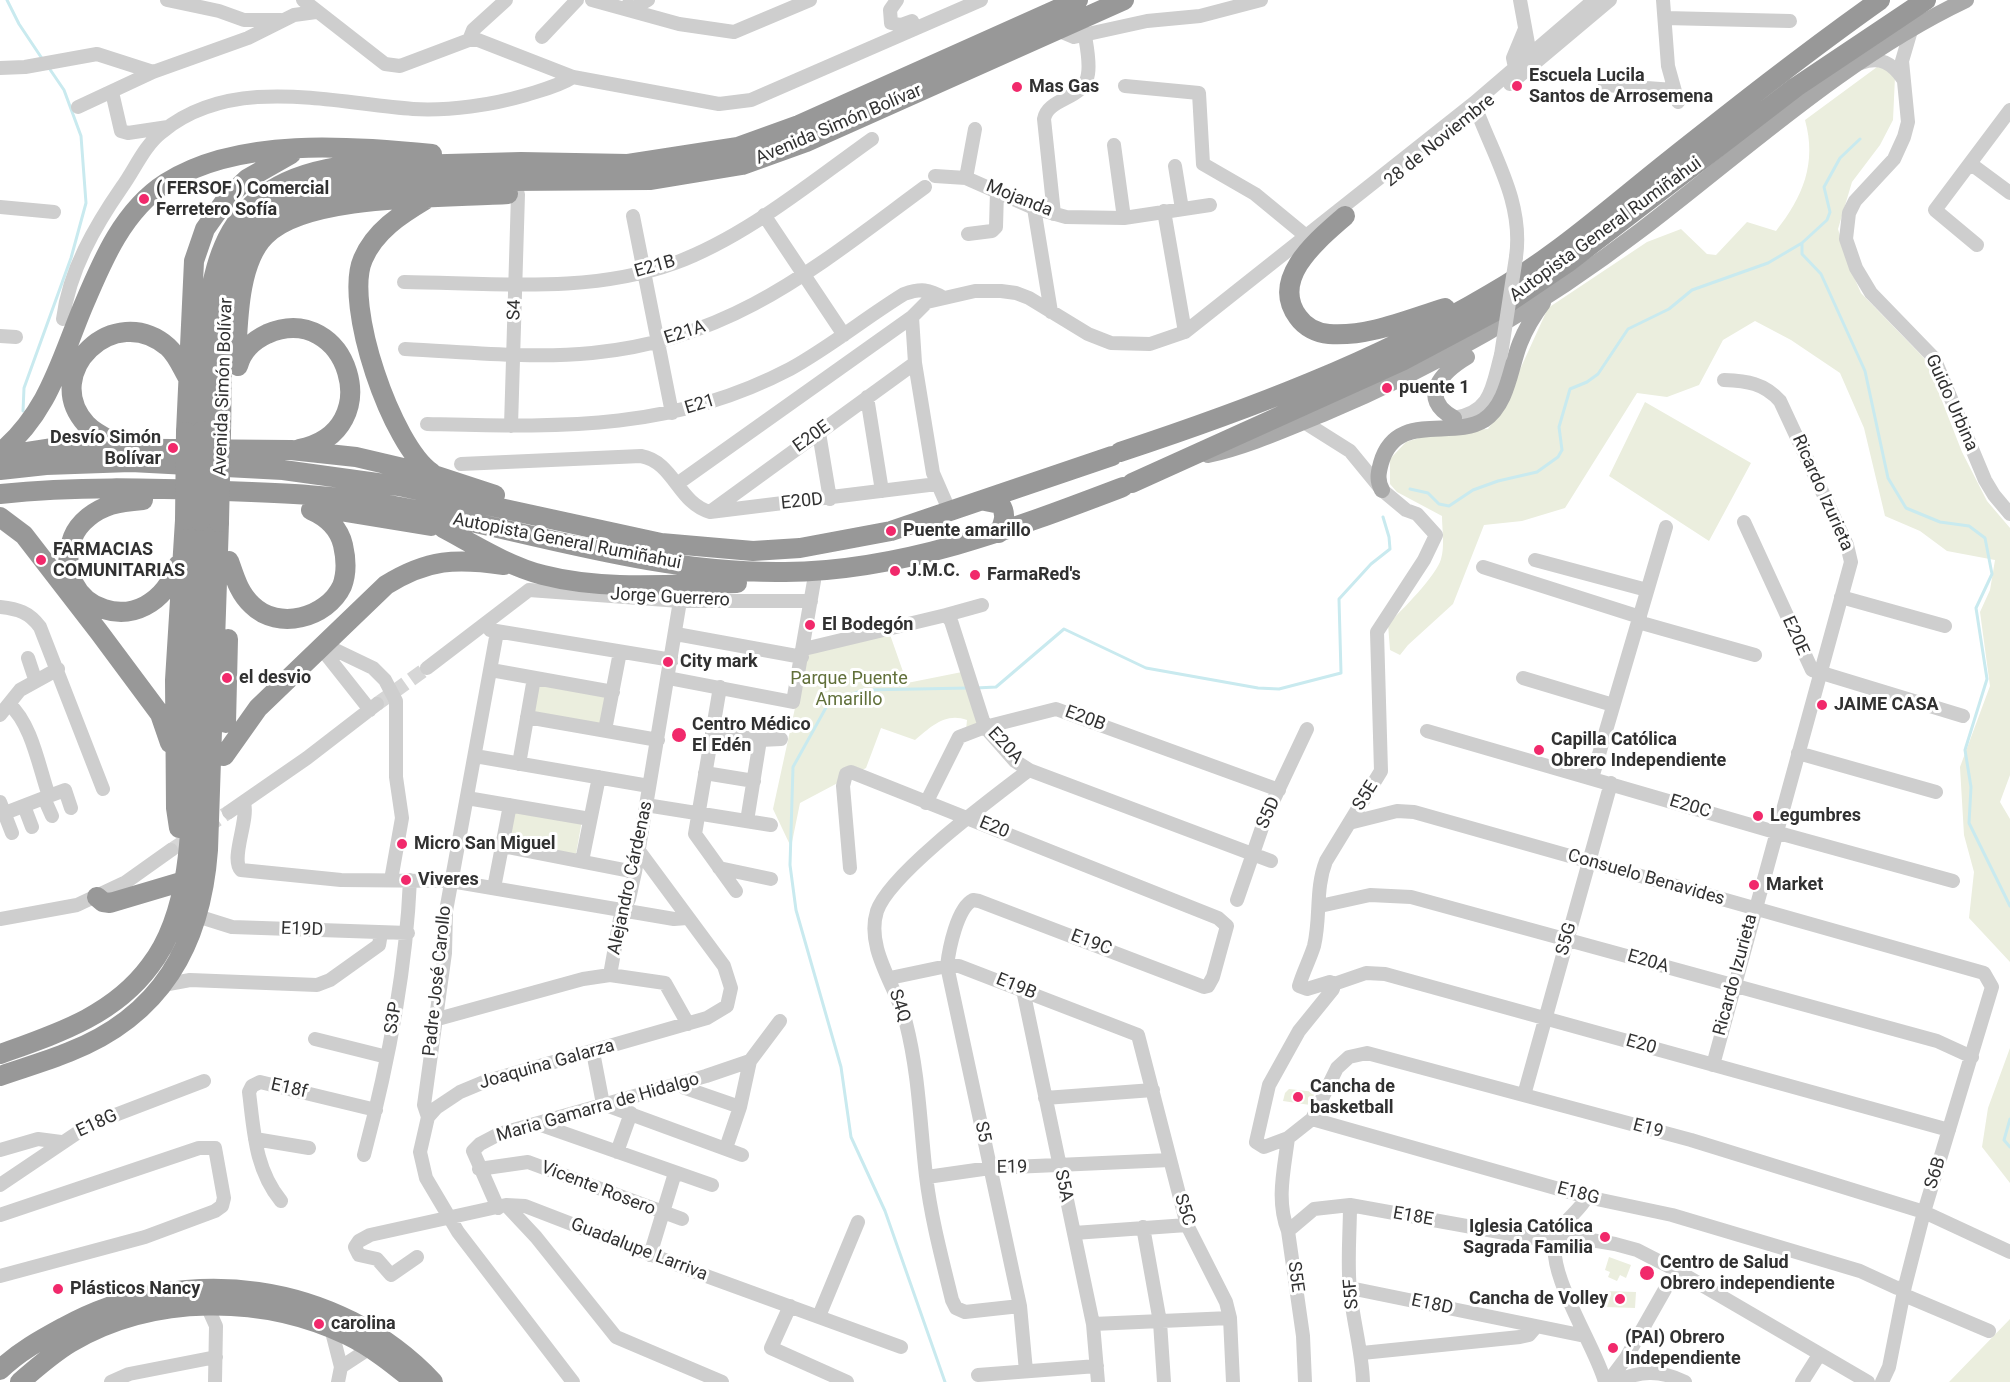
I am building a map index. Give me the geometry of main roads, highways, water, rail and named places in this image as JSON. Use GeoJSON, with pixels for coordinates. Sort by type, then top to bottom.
{"type":"FeatureCollection","features":[{"type":"Feature","properties":{"kind":"highway","name":"Avenida Simón Bolívar"},"geometry":{"type":"LineString","coordinates":[[210,432],[212,276],[223,244],[242,215],[261,195],[311,171],[337,167],[520,162],[628,164],[738,147],[799,125],[1078,0]]}},
{"type":"Feature","properties":{"kind":"highway","name":"Avenida Simón Bolívar"},"geometry":{"type":"LineString","coordinates":[[210,432],[229,278],[240,245],[260,217],[290,198],[331,186],[365,182],[651,180],[742,165],[806,142],[1124,0]]}},
{"type":"Feature","properties":{"kind":"highway","name":"Autopista General Rumiñahui"},"geometry":{"type":"LineString","coordinates":[[0,470],[46,465],[131,462],[283,470],[399,486],[661,543],[753,550],[846,542],[891,531],[985,501],[1257,402],[1395,345],[1491,294],[1559,248],[1788,65],[1880,0]]}},
{"type":"Feature","properties":{"kind":"highway","name":"Autopista General Rumiñahui"},"geometry":{"type":"LineString","coordinates":[[0,494],[127,487],[335,497],[396,506],[642,560],[730,572],[836,570],[904,557],[999,533],[1128,485],[1402,361],[1496,311],[1567,263],[1796,87],[1926,0]]}},
{"type":"Feature","properties":{"kind":"highway"},"geometry":{"type":"LineString","coordinates":[[0,454],[21,435],[49,395],[107,250],[131,215],[165,183],[203,165],[251,153],[350,148],[520,162]]}},
{"type":"Feature","properties":{"kind":"highway"},"geometry":{"type":"LineString","coordinates":[[188,378],[194,261],[205,229],[227,198],[247,179],[272,163],[302,150]]}},
{"type":"Feature","properties":{"kind":"highway"},"geometry":{"type":"LineString","coordinates":[[235,378],[243,285],[254,254],[264,236],[276,226],[302,213],[330,206],[518,194],[538,182]]}},
{"type":"Feature","properties":{"kind":"highway"},"geometry":{"type":"LineString","coordinates":[[426,199],[386,226],[372,243],[360,269],[358,295],[364,333],[389,411],[408,449],[422,466],[437,476]]}},
{"type":"Feature","properties":{"kind":"highway"},"geometry":{"type":"LineString","coordinates":[[1345,216],[1305,256],[1290,282],[1289,296],[1295,312],[1309,327],[1331,334],[1381,328],[1491,294]]}},
{"type":"Feature","properties":{"kind":"highway"},"geometry":{"type":"LineString","coordinates":[[0,1054],[75,1026],[124,994],[142,976],[163,947],[178,909],[184,874],[208,521],[210,432],[235,378],[241,355],[257,339],[277,330],[300,329],[321,336],[338,351],[349,371],[351,394],[346,416],[332,434],[313,446],[291,450]]}},
{"type":"Feature","properties":{"kind":"highway"},"geometry":{"type":"LineString","coordinates":[[0,1076],[70,1052],[112,1030],[131,1017],[163,985],[178,963],[197,916],[206,882],[210,432],[188,378],[169,348],[141,333],[110,334],[90,348],[78,364],[73,378],[75,402],[86,424],[124,447]]}},
{"type":"Feature","properties":{"kind":"highway"},"geometry":{"type":"LineString","coordinates":[[1257,402],[1265,423]]}},
{"type":"Feature","properties":{"kind":"highway"},"geometry":{"type":"LineString","coordinates":[[0,454],[52,448],[124,447],[291,450],[356,457],[437,476],[514,502],[528,513]]}},
{"type":"Feature","properties":{"kind":"highway"},"geometry":{"type":"LineString","coordinates":[[143,500],[110,505],[84,521],[71,544],[69,556],[74,584],[83,596],[99,607],[119,612],[131,611],[151,604],[161,596],[173,578],[182,554],[208,521]]}},
{"type":"Feature","properties":{"kind":"highway"},"geometry":{"type":"LineString","coordinates":[[0,508],[54,501],[143,500],[300,505],[443,528],[520,534]]}},
{"type":"Feature","properties":{"kind":"highway"},"geometry":{"type":"LineString","coordinates":[[985,501],[1000,504],[1004,509],[1004,522],[999,533]]}},
{"type":"Feature","properties":{"kind":"highway"},"geometry":{"type":"LineString","coordinates":[[208,521],[229,561],[237,587],[254,607],[277,618],[303,618],[326,606],[342,586],[347,561],[340,535],[324,515],[300,505]]}},
{"type":"Feature","properties":{"kind":"highway"},"geometry":{"type":"LineString","coordinates":[[0,517],[18,529],[36,549],[160,714],[175,757]]}},
{"type":"Feature","properties":{"kind":"highway"},"geometry":{"type":"LineString","coordinates":[[443,528],[520,567],[544,576],[611,584],[814,581],[836,570]]}},
{"type":"Feature","properties":{"kind":"highway"},"geometry":{"type":"LineString","coordinates":[[182,554],[175,680],[175,757],[176,808],[184,874]]}},
{"type":"Feature","properties":{"kind":"highway"},"geometry":{"type":"LineString","coordinates":[[224,756],[258,708],[386,585],[410,570],[436,562],[459,560],[520,567]]}},
{"type":"Feature","properties":{"kind":"highway"},"geometry":{"type":"LineString","coordinates":[[208,850],[223,779],[229,561]]}},
{"type":"Feature","properties":{"kind":"highway"},"geometry":{"type":"LineString","coordinates":[[97,897],[103,902],[110,903],[184,874]]}},
{"type":"Feature","properties":{"kind":"highway"},"geometry":{"type":"LineString","coordinates":[[0,1370],[25,1349],[59,1329],[130,1298],[188,1289],[237,1288],[273,1293],[337,1314],[381,1338],[419,1367],[433,1382]]}},
{"type":"Feature","properties":{"kind":"highway"},"geometry":{"type":"LineString","coordinates":[[20,1382],[48,1357],[102,1328],[151,1312],[231,1305],[267,1309],[331,1328],[370,1348],[415,1382]]}},
{"type":"Feature","properties":{"kind":"main road"},"geometry":{"type":"LineString","coordinates":[[1178,462],[1246,446],[1304,422],[1409,377],[1498,328],[1544,300],[1641,230],[1773,126],[1858,64],[1912,27],[1966,0]]}},
{"type":"Feature","properties":{"kind":"main road"},"geometry":{"type":"LineString","coordinates":[[1382,490],[1378,482],[1379,468],[1383,457],[1396,439],[1418,430],[1478,423],[1494,411],[1503,396],[1521,341],[1544,300]]}},
{"type":"Feature","properties":{"kind":"main road"},"geometry":{"type":"LineString","coordinates":[[1370,476],[1377,449],[1392,431],[1420,422],[1454,418],[1438,406],[1435,396],[1439,380],[1448,368],[1488,344],[1498,328]]}},
{"type":"Feature","properties":{"kind":"waterway"},"geometry":{"type":"LineString","coordinates":[[7,0],[19,24],[43,60]]}},
{"type":"Feature","properties":{"kind":"waterway"},"geometry":{"type":"LineString","coordinates":[[23,411],[24,388],[71,258],[86,203],[81,136],[64,90],[49,68]]}},
{"type":"Feature","properties":{"kind":"waterway"},"geometry":{"type":"LineString","coordinates":[[1410,489],[1428,493],[1439,504],[1449,506],[1473,490],[1498,481],[1537,472],[1558,457],[1562,450],[1559,427],[1570,389],[1587,382],[1598,374],[1628,329],[1669,309],[1692,290],[1768,263],[1802,243],[1827,220],[1830,212],[1824,187],[1840,158],[1860,139]]}},
{"type":"Feature","properties":{"kind":"waterway"},"geometry":{"type":"LineString","coordinates":[[1802,243],[1802,254],[1821,274],[1865,371],[1888,478],[1906,508],[1940,522],[1969,526],[1985,538],[1992,574],[1976,608],[1987,679],[1965,750],[1971,787],[1969,823],[2010,906]]}},
{"type":"Feature","properties":{"kind":"waterway"},"geometry":{"type":"LineString","coordinates":[[976,688],[996,687],[1064,629],[1146,668],[1258,688],[1279,689],[1341,673],[1339,599],[1371,564],[1390,549],[1383,517]]}},
{"type":"Feature","properties":{"kind":"waterway"},"geometry":{"type":"LineString","coordinates":[[945,1382],[885,1211],[851,1137],[841,1067],[796,910],[790,865],[793,767],[828,704],[863,690],[969,688]]}},
{"type":"Feature","properties":{"kind":"waterway"},"geometry":{"type":"LineString","coordinates":[[2010,1119],[2004,1140],[2010,1147]]}},
{"type":"Feature","properties":{"kind":"tunnel"},"geometry":{"type":"LineString","coordinates":[[377,704],[427,668]]}},
{"type":"Feature","properties":{"kind":"tunnel"},"geometry":{"type":"LineString","coordinates":[[171,850],[229,812]]}},
{"type":"Feature","properties":{"kind":"place","name":"Escuela Lucila Santos de Arrosemena"},"geometry":{"type":"Point","coordinates":[1517,86]}},
{"type":"Feature","properties":{"kind":"place","name":"Mas Gas"},"geometry":{"type":"Point","coordinates":[1017,87]}},
{"type":"Feature","properties":{"kind":"place","name":"( FERSOF ) Comercial Ferretero Sofía"},"geometry":{"type":"Point","coordinates":[144,199]}},
{"type":"Feature","properties":{"kind":"place","name":"puente 1"},"geometry":{"type":"Point","coordinates":[1387,388]}},
{"type":"Feature","properties":{"kind":"place","name":"Desvío Simón Bolívar"},"geometry":{"type":"Point","coordinates":[173,448]}},
{"type":"Feature","properties":{"kind":"place","name":"Puente amarillo"},"geometry":{"type":"Point","coordinates":[891,531]}},
{"type":"Feature","properties":{"kind":"place","name":"FARMACIAS COMUNITARIAS"},"geometry":{"type":"Point","coordinates":[41,560]}},
{"type":"Feature","properties":{"kind":"place","name":"J.M.C."},"geometry":{"type":"Point","coordinates":[895,571]}},
{"type":"Feature","properties":{"kind":"place","name":"FarmaRed's"},"geometry":{"type":"Point","coordinates":[975,575]}},
{"type":"Feature","properties":{"kind":"place","name":"El Bodegón"},"geometry":{"type":"Point","coordinates":[810,625]}},
{"type":"Feature","properties":{"kind":"place","name":"City mark"},"geometry":{"type":"Point","coordinates":[668,662]}},
{"type":"Feature","properties":{"kind":"place","name":"el desvio"},"geometry":{"type":"Point","coordinates":[227,678]}},
{"type":"Feature","properties":{"kind":"place","name":"JAIME CASA"},"geometry":{"type":"Point","coordinates":[1822,705]}},
{"type":"Feature","properties":{"kind":"place","name":"Centro Médico El Edén"},"geometry":{"type":"Point","coordinates":[679,735]}},
{"type":"Feature","properties":{"kind":"place","name":"Capilla Católica Obrero Independiente"},"geometry":{"type":"Point","coordinates":[1539,750]}},
{"type":"Feature","properties":{"kind":"place","name":"Legumbres"},"geometry":{"type":"Point","coordinates":[1758,816]}},
{"type":"Feature","properties":{"kind":"place","name":"Micro San Miguel"},"geometry":{"type":"Point","coordinates":[402,844]}},
{"type":"Feature","properties":{"kind":"place","name":"Viveres"},"geometry":{"type":"Point","coordinates":[406,880]}},
{"type":"Feature","properties":{"kind":"place","name":"Market"},"geometry":{"type":"Point","coordinates":[1754,885]}},
{"type":"Feature","properties":{"kind":"place","name":"Cancha de basketball"},"geometry":{"type":"Point","coordinates":[1298,1097]}},
{"type":"Feature","properties":{"kind":"place","name":"Iglesia Católica Sagrada Familia"},"geometry":{"type":"Point","coordinates":[1605,1237]}},
{"type":"Feature","properties":{"kind":"place","name":"Centro de Salud Obrero independiente"},"geometry":{"type":"Point","coordinates":[1647,1273]}},
{"type":"Feature","properties":{"kind":"place","name":"Plásticos Nancy"},"geometry":{"type":"Point","coordinates":[58,1289]}},
{"type":"Feature","properties":{"kind":"place","name":"Cancha de Volley"},"geometry":{"type":"Point","coordinates":[1620,1299]}},
{"type":"Feature","properties":{"kind":"place","name":"carolina"},"geometry":{"type":"Point","coordinates":[319,1324]}},
{"type":"Feature","properties":{"kind":"place","name":"(PAI) Obrero Independiente"},"geometry":{"type":"Point","coordinates":[1613,1348]}},
{"type":"Feature","properties":{"kind":"park label","name":"Parque Puente Amarillo"},"geometry":{"type":"Point","coordinates":[849,689]}}]}
